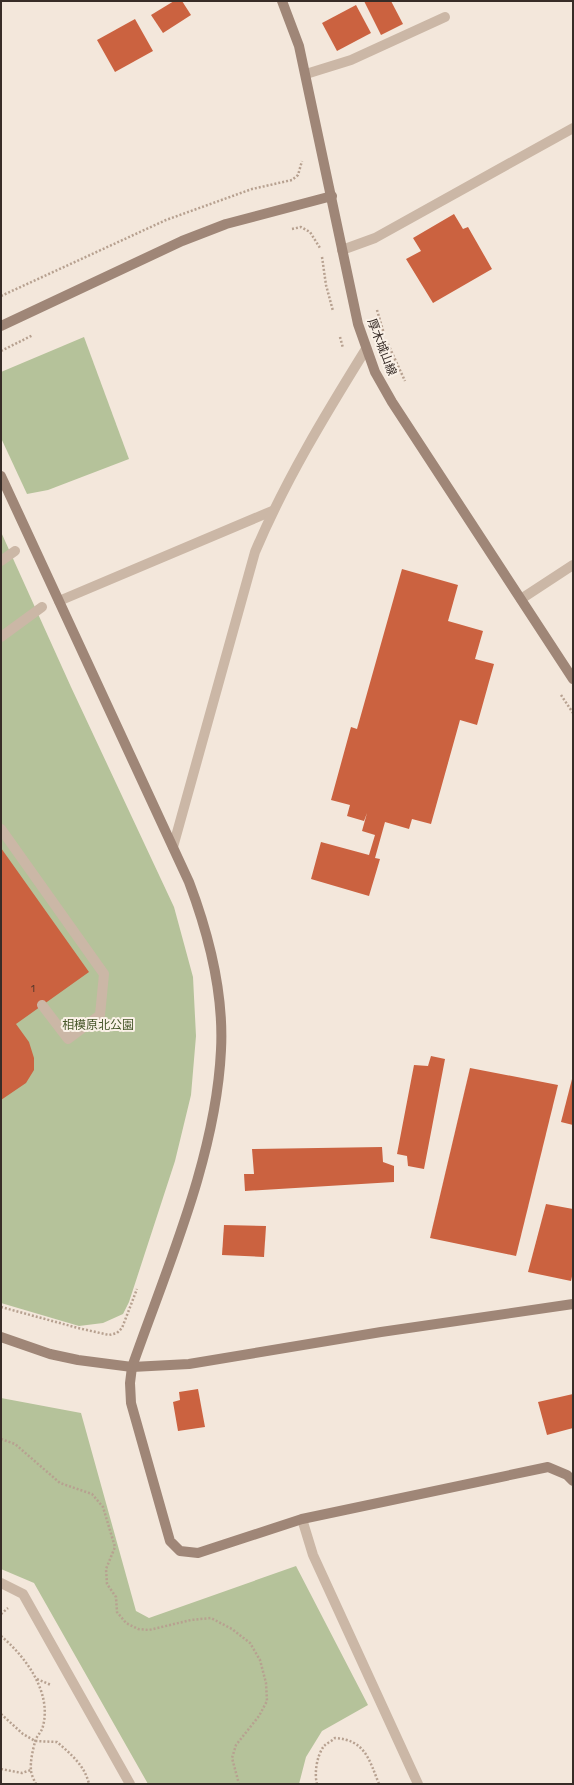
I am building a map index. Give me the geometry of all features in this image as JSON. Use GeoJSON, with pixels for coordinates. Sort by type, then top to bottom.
{"type":"FeatureCollection","features":[{"type":"Feature","properties":{"kind":"street","name":"厚木城山線"},"geometry":{"type":"LineString","coordinates":[[282,1],[299,46],[332,196],[352,299],[366,349],[375,372],[392,402],[573,679]]}},
{"type":"Feature","properties":{"kind":"street"},"geometry":{"type":"LineString","coordinates":[[306,74],[351,60],[445,17]]}},
{"type":"Feature","properties":{"kind":"street"},"geometry":{"type":"LineString","coordinates":[[342,250],[375,238],[573,128]]}},
{"type":"Feature","properties":{"kind":"street"},"geometry":{"type":"LineString","coordinates":[[1,326],[182,241],[226,224],[332,196]]}},
{"type":"Feature","properties":{"kind":"street"},"geometry":{"type":"LineString","coordinates":[[173,847],[255,552],[272,511],[303,453],[366,349]]}},
{"type":"Feature","properties":{"kind":"street"},"geometry":{"type":"LineString","coordinates":[[1,476],[189,882],[201,913],[210,946],[219,1004],[221,1050],[218,1082],[207,1144],[183,1220],[132,1367],[130,1383],[131,1403],[170,1541],[180,1551],[198,1553],[302,1519],[548,1467],[567,1475],[573,1481]]}},
{"type":"Feature","properties":{"kind":"street"},"geometry":{"type":"LineString","coordinates":[[59,601],[272,511]]}},
{"type":"Feature","properties":{"kind":"street"},"geometry":{"type":"LineString","coordinates":[[1,561],[15,551]]}},
{"type":"Feature","properties":{"kind":"street"},"geometry":{"type":"LineString","coordinates":[[521,599],[573,565]]}},
{"type":"Feature","properties":{"kind":"street"},"geometry":{"type":"LineString","coordinates":[[1,637],[42,607]]}},
{"type":"Feature","properties":{"kind":"street"},"geometry":{"type":"LineString","coordinates":[[1,829],[104,974],[100,1015],[68,1038],[42,1005]]}},
{"type":"Feature","properties":{"kind":"street"},"geometry":{"type":"LineString","coordinates":[[1,1337],[50,1354],[78,1360],[132,1367],[196,1363],[381,1332],[573,1304]]}},
{"type":"Feature","properties":{"kind":"street"},"geometry":{"type":"LineString","coordinates":[[302,1519],[314,1555],[418,1784]]}},
{"type":"Feature","properties":{"kind":"street"},"geometry":{"type":"LineString","coordinates":[[1,1583],[23,1594],[130,1784]]}},
{"type":"Feature","properties":{"kind":"path"},"geometry":{"type":"LineString","coordinates":[[1,296],[166,220],[252,189],[292,180],[298,175],[302,157]]}},
{"type":"Feature","properties":{"kind":"path"},"geometry":{"type":"LineString","coordinates":[[288,230],[301,227],[310,232],[320,247],[326,286],[335,318]]}},
{"type":"Feature","properties":{"kind":"path"},"geometry":{"type":"LineString","coordinates":[[376,306],[385,335]]}},
{"type":"Feature","properties":{"kind":"path"},"geometry":{"type":"LineString","coordinates":[[1,351],[39,332]]}},
{"type":"Feature","properties":{"kind":"path"},"geometry":{"type":"LineString","coordinates":[[338,332],[353,370]]}},
{"type":"Feature","properties":{"kind":"path"},"geometry":{"type":"LineString","coordinates":[[387,342],[406,384]]}},
{"type":"Feature","properties":{"kind":"path"},"geometry":{"type":"LineString","coordinates":[[1,1307],[109,1335],[122,1328],[138,1288]]}},
{"type":"Feature","properties":{"kind":"path"},"geometry":{"type":"LineString","coordinates":[[1,1439],[15,1444],[60,1483],[92,1494],[102,1507],[115,1547],[106,1569],[106,1584],[116,1597],[117,1612],[126,1623],[138,1629],[150,1630],[191,1620],[211,1618],[232,1629],[250,1643],[260,1660],[266,1683],[267,1701],[259,1716],[236,1745],[232,1758],[239,1784]]}},
{"type":"Feature","properties":{"kind":"path"},"geometry":{"type":"LineString","coordinates":[[1,1636],[11,1644],[37,1679],[45,1712],[43,1727],[35,1741],[31,1770],[36,1784]]}},
{"type":"Feature","properties":{"kind":"path"},"geometry":{"type":"LineString","coordinates":[[1,1714],[23,1734],[35,1741],[57,1742],[76,1758],[88,1778],[89,1784]]}},
{"type":"Feature","properties":{"kind":"path"},"geometry":{"type":"LineString","coordinates":[[317,1784],[315,1778],[317,1765],[324,1747],[335,1738],[345,1739],[357,1743],[366,1753],[379,1784]]}},
{"type":"Feature","properties":{"kind":"path"},"geometry":{"type":"LineString","coordinates":[[1,1769],[22,1773],[31,1770]]}},
{"type":"Feature","properties":{"kind":"green space"},"geometry":{"type":"Polygon","coordinates":[[[84,337],[129,459],[48,490],[27,494],[1,438],[1,372],[84,337]]]}},
{"type":"Feature","properties":{"kind":"green space","name":"相模原北公園"},"geometry":{"type":"Polygon","coordinates":[[[1,532],[71,687],[174,907],[193,977],[196,1036],[191,1095],[175,1161],[129,1302],[123,1314],[103,1323],[79,1326],[1,1303],[1,532]]]}},
{"type":"Feature","properties":{"kind":"green space"},"geometry":{"type":"Polygon","coordinates":[[[1,1398],[81,1413],[136,1611],[149,1618],[296,1566],[368,1705],[322,1731],[306,1757],[299,1784],[148,1784],[34,1583],[1,1569],[1,1398]]]}},
{"type":"Feature","properties":{"kind":"building"},"geometry":{"type":"Polygon","coordinates":[[[174,1],[182,1],[191,15],[163,33],[151,15],[174,1]]]}},
{"type":"Feature","properties":{"kind":"building"},"geometry":{"type":"Polygon","coordinates":[[[364,1],[391,1],[403,24],[381,35],[364,1]]]}},
{"type":"Feature","properties":{"kind":"building"},"geometry":{"type":"Polygon","coordinates":[[[356,5],[371,33],[337,51],[322,23],[356,5]]]}},
{"type":"Feature","properties":{"kind":"building"},"geometry":{"type":"Polygon","coordinates":[[[135,19],[153,51],[115,72],[97,40],[135,19]]]}},
{"type":"Feature","properties":{"kind":"building"},"geometry":{"type":"Polygon","coordinates":[[[454,214],[463,229],[468,227],[492,269],[433,303],[406,259],[421,251],[413,238],[454,214]]]}},
{"type":"Feature","properties":{"kind":"building"},"geometry":{"type":"Polygon","coordinates":[[[402,569],[458,585],[448,621],[483,631],[475,659],[494,664],[477,725],[460,720],[431,824],[412,819],[409,829],[385,822],[375,858],[380,859],[369,896],[311,879],[321,842],[369,855],[375,835],[362,831],[367,813],[364,821],[347,816],[350,805],[331,800],[351,727],[357,729],[402,569]]]}},
{"type":"Feature","properties":{"kind":"building"},"geometry":{"type":"Polygon","coordinates":[[[1,848],[89,972],[16,1024],[29,1042],[34,1058],[34,1070],[26,1083],[1,1100],[1,848]]]}},
{"type":"Feature","properties":{"kind":"building"},"geometry":{"type":"Polygon","coordinates":[[[431,1056],[445,1059],[424,1169],[408,1166],[407,1156],[397,1154],[414,1065],[428,1066],[431,1056]]]}},
{"type":"Feature","properties":{"kind":"building"},"geometry":{"type":"Polygon","coordinates":[[[470,1068],[558,1085],[516,1256],[430,1238],[470,1068]]]}},
{"type":"Feature","properties":{"kind":"building"},"geometry":{"type":"Polygon","coordinates":[[[573,1079],[573,1125],[561,1122],[573,1079]]]}},
{"type":"Feature","properties":{"kind":"building"},"geometry":{"type":"Polygon","coordinates":[[[382,1147],[383,1162],[394,1166],[394,1182],[245,1191],[244,1174],[254,1174],[252,1149],[382,1147]]]}},
{"type":"Feature","properties":{"kind":"building"},"geometry":{"type":"Polygon","coordinates":[[[546,1204],[573,1209],[573,1272],[571,1281],[528,1272],[546,1204]]]}},
{"type":"Feature","properties":{"kind":"building"},"geometry":{"type":"Polygon","coordinates":[[[224,1225],[266,1226],[264,1257],[222,1255],[224,1225]]]}},
{"type":"Feature","properties":{"kind":"building"},"geometry":{"type":"Polygon","coordinates":[[[198,1389],[205,1427],[178,1431],[173,1402],[180,1400],[179,1392],[198,1389]]]}},
{"type":"Feature","properties":{"kind":"building"},"geometry":{"type":"Polygon","coordinates":[[[573,1394],[573,1428],[547,1435],[538,1402],[573,1394]]]}}]}
